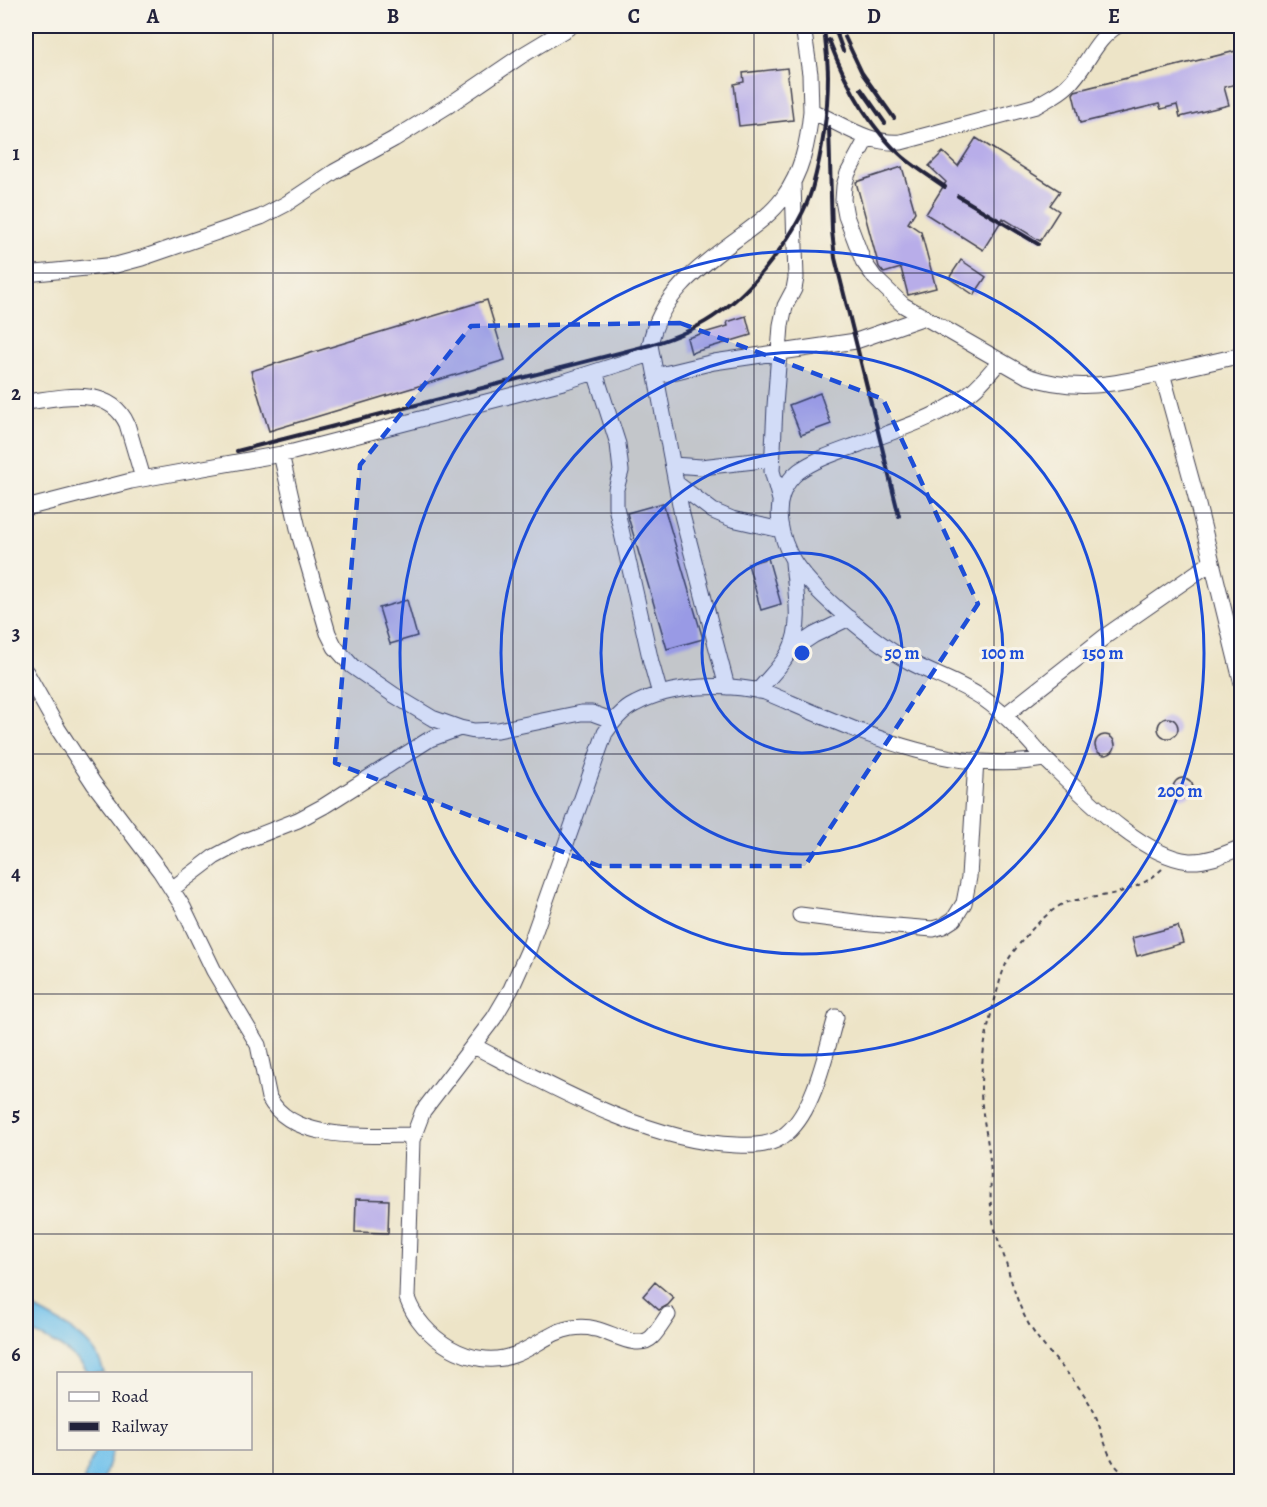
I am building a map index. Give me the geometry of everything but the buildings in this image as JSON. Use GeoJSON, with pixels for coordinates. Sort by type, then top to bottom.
{"type":"FeatureCollection","features":[{"type":"Feature","properties":{"kind":"lane"},"geometry":{"type":"LineString","coordinates":[[26,274],[116,265],[261,217],[286,204],[334,172],[394,139],[521,56],[572,26]]}},
{"type":"Feature","properties":{"kind":"lane"},"geometry":{"type":"LineString","coordinates":[[728,687],[682,515],[650,345],[658,318],[667,301],[680,285],[769,214],[793,183],[808,142],[811,111],[810,74],[803,26]]}},
{"type":"Feature","properties":{"kind":"lane"},"geometry":{"type":"LineString","coordinates":[[811,111],[867,138],[889,143],[901,142],[1036,106],[1069,84],[1099,40],[1117,26]]}},
{"type":"Feature","properties":{"kind":"lane"},"geometry":{"type":"LineString","coordinates":[[867,138],[848,173],[843,200],[846,216],[863,261],[875,278],[903,304],[1000,361],[1027,376],[1046,382],[1065,386],[1091,386],[1120,383],[1242,355]]}},
{"type":"Feature","properties":{"kind":"lane"},"geometry":{"type":"LineString","coordinates":[[793,183],[796,278],[794,289],[785,306],[781,325],[772,459],[772,471],[780,500],[781,530],[793,560],[803,574],[849,618],[883,646],[984,699],[1108,818],[1135,838],[1171,858],[1191,861],[1223,856],[1242,847]]}},
{"type":"Feature","properties":{"kind":"lane"},"geometry":{"type":"LineString","coordinates":[[656,376],[714,362],[856,340],[925,317]]}},
{"type":"Feature","properties":{"kind":"lane"},"geometry":{"type":"LineString","coordinates":[[26,508],[143,478],[281,454],[444,414],[596,372],[651,354]]}},
{"type":"Feature","properties":{"kind":"lane"},"geometry":{"type":"LineString","coordinates":[[780,500],[791,479],[800,471],[836,453],[950,406],[974,390],[1000,361]]}},
{"type":"Feature","properties":{"kind":"lane"},"geometry":{"type":"LineString","coordinates":[[596,372],[618,444],[621,471],[616,489],[616,507],[660,694]]}},
{"type":"Feature","properties":{"kind":"lane"},"geometry":{"type":"LineString","coordinates":[[1162,373],[1242,684]]}},
{"type":"Feature","properties":{"kind":"lane"},"geometry":{"type":"LineString","coordinates":[[26,402],[74,396],[99,398],[109,402],[124,416],[143,478]]}},
{"type":"Feature","properties":{"kind":"lane"},"geometry":{"type":"LineString","coordinates":[[281,454],[300,537],[327,633],[335,647],[352,666],[432,718],[474,731],[498,730],[581,713],[598,714],[614,720]]}},
{"type":"Feature","properties":{"kind":"lane"},"geometry":{"type":"LineString","coordinates":[[673,465],[700,467],[772,459]]}},
{"type":"Feature","properties":{"kind":"lane"},"geometry":{"type":"LineString","coordinates":[[676,483],[713,511],[732,519],[781,530]]}},
{"type":"Feature","properties":{"kind":"lane"},"geometry":{"type":"LineString","coordinates":[[790,651],[794,638],[796,610],[793,560]]}},
{"type":"Feature","properties":{"kind":"lane"},"geometry":{"type":"LineString","coordinates":[[1004,716],[1107,635],[1212,562]]}},
{"type":"Feature","properties":{"kind":"lane"},"geometry":{"type":"LineString","coordinates":[[758,691],[790,651],[814,635],[849,618]]}},
{"type":"Feature","properties":{"kind":"lane"},"geometry":{"type":"LineString","coordinates":[[26,672],[58,729],[94,784],[172,889],[214,972],[258,1045],[269,1098],[279,1112],[307,1127],[324,1131],[357,1135],[413,1135]]}},
{"type":"Feature","properties":{"kind":"lane"},"geometry":{"type":"LineString","coordinates":[[668,1315],[651,1338],[640,1343],[584,1327],[561,1331],[516,1355],[491,1359],[476,1357],[444,1344],[416,1319],[407,1298],[413,1135],[423,1111],[474,1046],[511,989],[528,951],[605,733],[614,720],[634,704],[660,694],[707,687],[728,687],[758,691],[879,740],[918,751],[1004,763],[1026,763],[1045,759]]}},
{"type":"Feature","properties":{"kind":"lane"},"geometry":{"type":"LineString","coordinates":[[172,889],[214,857],[298,820],[430,739],[460,728]]}},
{"type":"Feature","properties":{"kind":"lane"},"geometry":{"type":"LineString","coordinates":[[800,915],[871,924],[933,928],[943,926],[954,919],[964,903],[969,877],[976,760]]}},
{"type":"Feature","properties":{"kind":"lane"},"geometry":{"type":"LineString","coordinates":[[474,1046],[577,1099],[663,1133],[687,1140],[723,1145],[763,1145],[787,1134],[806,1107],[816,1083],[836,1017]]}},
{"type":"Feature","properties":{"kind":"path"},"geometry":{"type":"LineString","coordinates":[[1171,858],[1149,881],[1134,888],[1094,898],[1080,898],[1056,908],[1016,948],[1007,963],[985,1035],[981,1080],[990,1162],[992,1216],[1016,1294],[1027,1321],[1036,1336],[1068,1372],[1090,1404],[1102,1430],[1109,1457],[1115,1466],[1130,1476],[1150,1480],[1204,1478],[1242,1473]]}},
{"type":"Feature","properties":{"kind":"highlighted area"},"geometry":{"type":"Polygon","coordinates":[[[680,323],[883,399],[978,604],[805,866],[599,866],[335,763],[360,465],[471,326],[680,323]]]}},
{"type":"Feature","properties":{"kind":"water"},"geometry":{"type":"Polygon","coordinates":[[[26,1304],[63,1325],[89,1344],[104,1372],[87,1372],[76,1359],[52,1342],[26,1330],[26,1304]]]}},
{"type":"Feature","properties":{"kind":"water"},"geometry":{"type":"Polygon","coordinates":[[[96,1450],[113,1450],[103,1481],[83,1481],[96,1450]]]}},
{"type":"Feature","properties":{"kind":"railway"},"geometry":{"type":"LineString","coordinates":[[237,451],[650,345],[686,332],[720,312],[747,288],[775,256],[797,222],[812,189],[826,119],[828,70],[824,26]]}},
{"type":"Feature","properties":{"kind":"railway"},"geometry":{"type":"LineString","coordinates":[[834,26],[843,51]]}},
{"type":"Feature","properties":{"kind":"railway"},"geometry":{"type":"LineString","coordinates":[[845,37],[862,73],[894,118]]}},
{"type":"Feature","properties":{"kind":"railway"},"geometry":{"type":"LineString","coordinates":[[829,40],[850,88],[879,132],[903,157],[945,187]]}},
{"type":"Feature","properties":{"kind":"railway"},"geometry":{"type":"LineString","coordinates":[[861,89],[885,123]]}},
{"type":"Feature","properties":{"kind":"railway"},"geometry":{"type":"LineString","coordinates":[[829,127],[835,258],[899,516]]}},
{"type":"Feature","properties":{"kind":"railway"},"geometry":{"type":"LineString","coordinates":[[958,196],[1038,244]]}}]}
